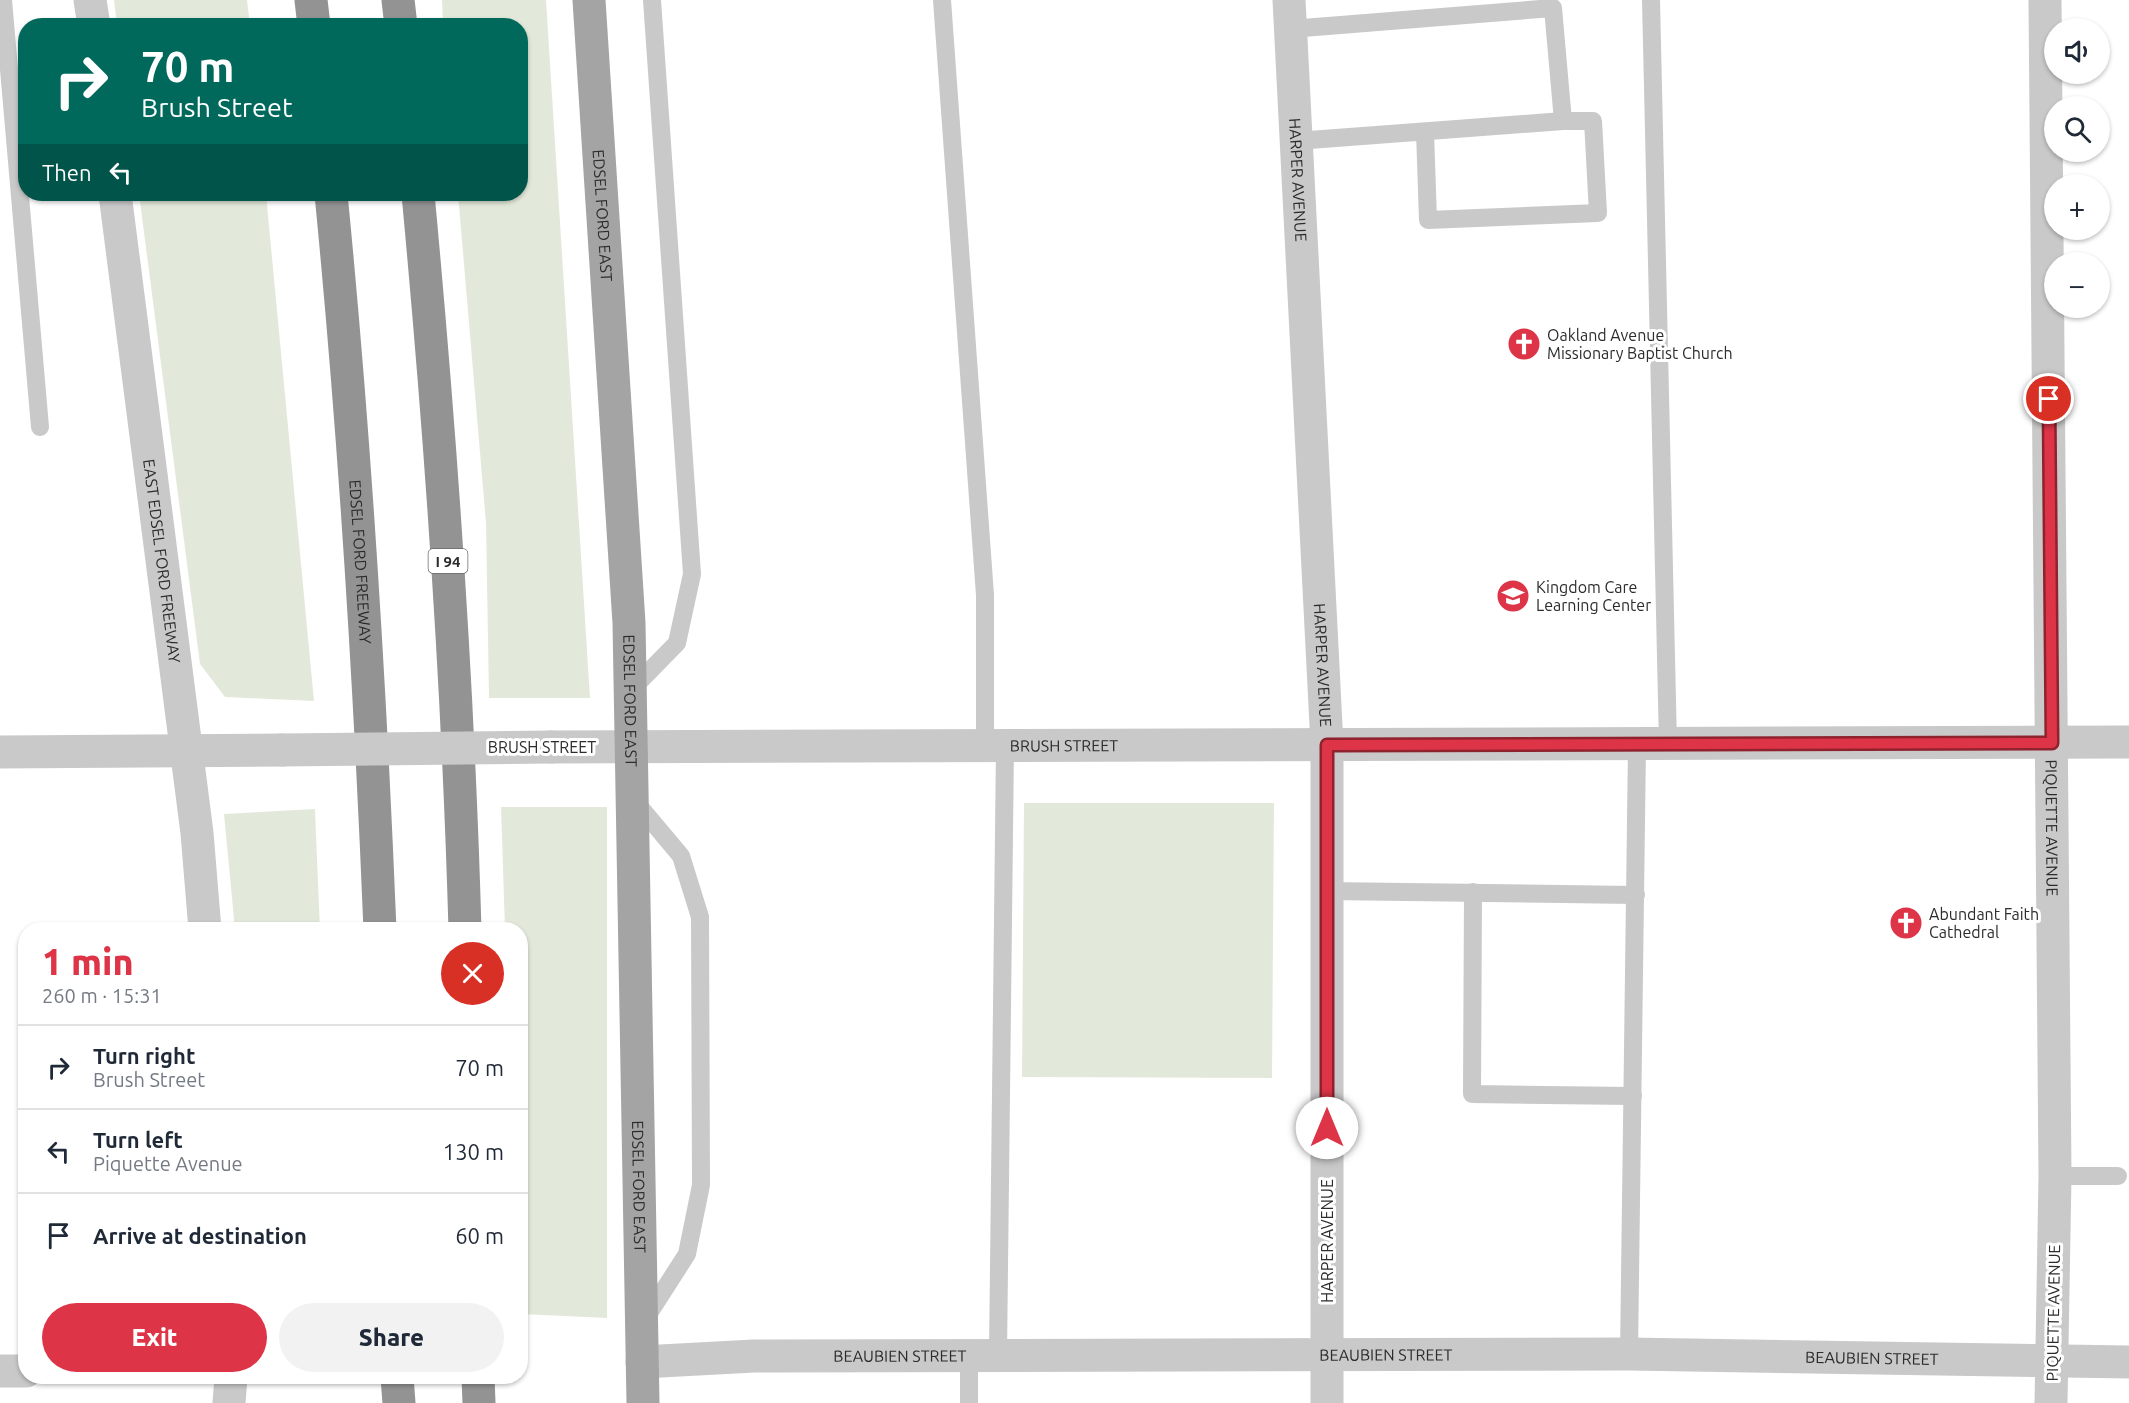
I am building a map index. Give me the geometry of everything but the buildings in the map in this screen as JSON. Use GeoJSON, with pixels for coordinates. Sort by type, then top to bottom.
{"type":"FeatureCollection","features":[{"type":"Feature","properties":{"kind":"highway"},"geometry":{"type":"LineString","coordinates":[[311,0],[313,18]]}},
{"type":"Feature","properties":{"kind":"highway"},"geometry":{"type":"LineString","coordinates":[[398,0],[400,18]]}},
{"type":"Feature","properties":{"kind":"highway","name":"EDSEL FORD FREEWAY"},"geometry":{"type":"LineString","coordinates":[[332,201],[371,705],[380,922]]}},
{"type":"Feature","properties":{"kind":"highway","name":"I 94"},"geometry":{"type":"LineString","coordinates":[[419,201],[439,415],[460,780],[465,922]]}},
{"type":"Feature","properties":{"kind":"highway"},"geometry":{"type":"LineString","coordinates":[[398,1384],[399,1403]]}},
{"type":"Feature","properties":{"kind":"highway"},"geometry":{"type":"LineString","coordinates":[[478,1384],[479,1403]]}},
{"type":"Feature","properties":{"kind":"main road","name":"EDSEL FORD EAST"},"geometry":{"type":"LineString","coordinates":[[589,0],[629,623],[643,1403]]}},
{"type":"Feature","properties":{"kind":"street"},"geometry":{"type":"LineString","coordinates":[[90,0],[93,18]]}},
{"type":"Feature","properties":{"kind":"street","name":"PIQUETTE AVENUE"},"geometry":{"type":"LineString","coordinates":[[2045,0],[2055,1176],[2051,1403]]}},
{"type":"Feature","properties":{"kind":"street","name":"HARPER AVENUE"},"geometry":{"type":"LineString","coordinates":[[1290,14],[1327,745],[1327,1403]]}},
{"type":"Feature","properties":{"kind":"street","name":"EAST EDSEL FORD FREEWAY"},"geometry":{"type":"LineString","coordinates":[[116,201],[197,833],[204,922]]}},
{"type":"Feature","properties":{"kind":"street","name":"BRUSH STREET"},"geometry":{"type":"LineString","coordinates":[[0,752],[551,747],[2129,742]]}},
{"type":"Feature","properties":{"kind":"street","name":"BEAUBIEN STREET"},"geometry":{"type":"LineString","coordinates":[[642,1362],[754,1356],[1629,1354],[2129,1362]]}},
{"type":"Feature","properties":{"kind":"street"},"geometry":{"type":"LineString","coordinates":[[0,1371],[18,1371]]}},
{"type":"Feature","properties":{"kind":"street"},"geometry":{"type":"LineString","coordinates":[[230,1403],[231,1384]]}},
{"type":"Feature","properties":{"kind":"lane"},"geometry":{"type":"LineString","coordinates":[[3,0],[18,173]]}},
{"type":"Feature","properties":{"kind":"lane"},"geometry":{"type":"LineString","coordinates":[[631,690],[676,643],[692,574],[652,0]]}},
{"type":"Feature","properties":{"kind":"lane"},"geometry":{"type":"LineString","coordinates":[[942,0],[995,746],[984,1356],[969,1403]]}},
{"type":"Feature","properties":{"kind":"lane"},"geometry":{"type":"LineString","coordinates":[[1629,1354],[1636,895],[1652,744],[1651,0]]}},
{"type":"Feature","properties":{"kind":"lane"},"geometry":{"type":"LineString","coordinates":[[1290,14],[1553,8],[1563,121]]}},
{"type":"Feature","properties":{"kind":"lane"},"geometry":{"type":"LineString","coordinates":[[1296,141],[1563,121],[1593,121],[1598,213],[1428,220],[1425,132]]}},
{"type":"Feature","properties":{"kind":"lane"},"geometry":{"type":"LineString","coordinates":[[20,201],[40,427]]}},
{"type":"Feature","properties":{"kind":"lane"},"geometry":{"type":"LineString","coordinates":[[633,799],[681,856],[700,917],[701,1185],[687,1254],[641,1324]]}},
{"type":"Feature","properties":{"kind":"lane"},"geometry":{"type":"LineString","coordinates":[[1327,891],[1636,895]]}},
{"type":"Feature","properties":{"kind":"lane"},"geometry":{"type":"LineString","coordinates":[[1473,892],[1472,1094],[1633,1096]]}},
{"type":"Feature","properties":{"kind":"lane"},"geometry":{"type":"LineString","coordinates":[[2055,1176],[2118,1176]]}},
{"type":"Feature","properties":{"kind":"green space"},"geometry":{"type":"Polygon","coordinates":[[[114,0],[247,0],[249,18],[116,18],[114,0]]]}},
{"type":"Feature","properties":{"kind":"green space"},"geometry":{"type":"Polygon","coordinates":[[[442,0],[546,0],[590,698],[489,698],[486,523],[459,201],[528,201],[528,18],[443,18],[442,0]]]}},
{"type":"Feature","properties":{"kind":"green space"},"geometry":{"type":"Polygon","coordinates":[[[140,201],[267,201],[314,701],[225,697],[200,664],[140,201]]]}},
{"type":"Feature","properties":{"kind":"green space"},"geometry":{"type":"Polygon","coordinates":[[[1024,803],[1274,803],[1272,1078],[1022,1077],[1024,803]]]}},
{"type":"Feature","properties":{"kind":"green space"},"geometry":{"type":"Polygon","coordinates":[[[501,807],[607,807],[607,1318],[528,1314],[528,922],[505,922],[501,807]]]}},
{"type":"Feature","properties":{"kind":"green space"},"geometry":{"type":"Polygon","coordinates":[[[315,809],[320,922],[234,922],[224,814],[315,809]]]}},
{"type":"Feature","properties":{"kind":"place","name":"Oakland Avenue Missionary Baptist Church"},"geometry":{"type":"Point","coordinates":[1524,344]}},
{"type":"Feature","properties":{"kind":"place","name":"Kingdom Care Learning Center"},"geometry":{"type":"Point","coordinates":[1513,596]}},
{"type":"Feature","properties":{"kind":"place","name":"Abundant Faith Cathedral"},"geometry":{"type":"Point","coordinates":[1906,923]}},
{"type":"Feature","properties":{"kind":"route"},"geometry":{"type":"LineString","coordinates":[[1327,1128],[1327,745],[2052,743],[2049,399]]}}]}
